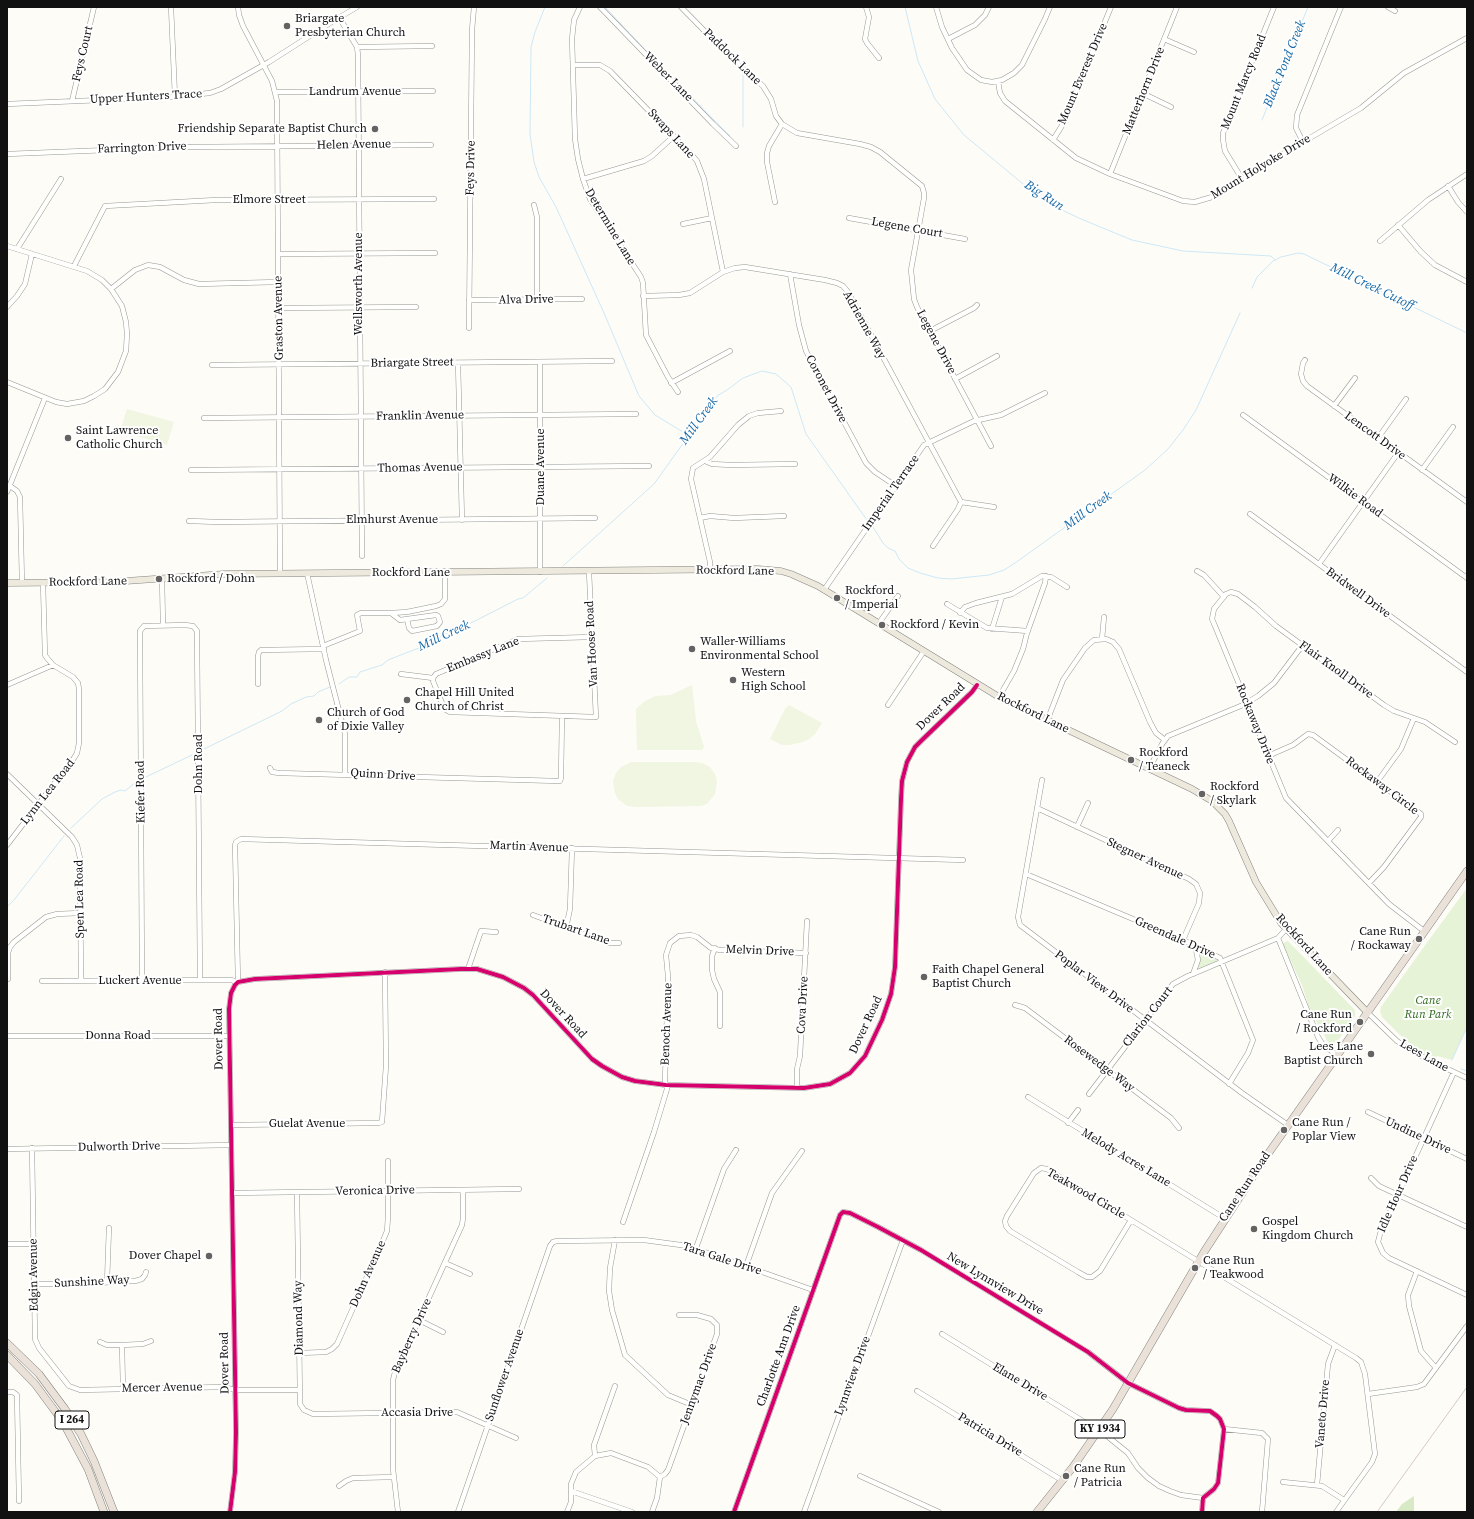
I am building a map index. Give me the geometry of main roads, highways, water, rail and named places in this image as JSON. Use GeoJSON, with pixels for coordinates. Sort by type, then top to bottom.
{"type":"FeatureCollection","features":[{"type":"Feature","properties":{"kind":"highway","name":"Cane Run Road"},"geometry":{"type":"LineString","coordinates":[[1037,1512],[1063,1481],[1099,1430],[1224,1218],[1467,871]]}},
{"type":"Feature","properties":{"kind":"highway","name":"I 264"},"geometry":{"type":"LineString","coordinates":[[7,1342],[38,1374],[65,1409],[81,1434],[94,1461],[114,1512]]}},
{"type":"Feature","properties":{"kind":"highway","name":"I 264"},"geometry":{"type":"LineString","coordinates":[[7,1355],[35,1384],[63,1422],[88,1470],[104,1512]]}},
{"type":"Feature","properties":{"kind":"main road","name":"Rockford Lane"},"geometry":{"type":"LineString","coordinates":[[7,583],[112,582],[217,574],[280,573],[589,572],[758,569],[781,571],[805,579],[999,697],[1202,794],[1218,807],[1229,821],[1262,894],[1286,929],[1367,1012]]}},
{"type":"Feature","properties":{"kind":"waterway"},"geometry":{"type":"LineString","coordinates":[[545,7],[531,47],[530,134],[534,162],[539,177],[556,207],[604,313],[639,396],[655,415],[688,435]]}},
{"type":"Feature","properties":{"kind":"waterway"},"geometry":{"type":"LineString","coordinates":[[605,7],[730,136]]}},
{"type":"Feature","properties":{"kind":"waterway","name":"Big Run"},"geometry":{"type":"LineString","coordinates":[[905,7],[918,61],[935,99],[964,135],[1034,193],[1064,211],[1132,240],[1183,251],[1271,256],[1275,260]]}},
{"type":"Feature","properties":{"kind":"waterway","name":"Black Pond Creek"},"geometry":{"type":"LineString","coordinates":[[1262,120],[1308,7]]}},
{"type":"Feature","properties":{"kind":"waterway"},"geometry":{"type":"LineString","coordinates":[[743,72],[743,127]]}},
{"type":"Feature","properties":{"kind":"waterway","name":"Mill Creek Cutoff"},"geometry":{"type":"LineString","coordinates":[[1252,288],[1257,277],[1273,261],[1281,257],[1298,253],[1304,254],[1467,333]]}},
{"type":"Feature","properties":{"kind":"waterway","name":"Mill Creek"},"geometry":{"type":"LineString","coordinates":[[873,527],[883,543],[888,548],[895,551],[899,559],[908,568],[920,573],[938,578],[951,579],[989,575],[1004,570],[1145,470],[1168,449],[1196,410],[1240,313]]}},
{"type":"Feature","properties":{"kind":"waterway","name":"Mill Creek"},"geometry":{"type":"LineString","coordinates":[[563,566],[654,484],[717,396],[743,378],[762,371],[776,374],[791,387],[806,434],[867,520]]}},
{"type":"Feature","properties":{"kind":"waterway","name":"Mill Creek"},"geometry":{"type":"LineString","coordinates":[[339,684],[349,677],[357,677],[360,672],[382,665],[388,660],[429,644],[445,634],[523,598],[547,578]]}},
{"type":"Feature","properties":{"kind":"waterway","name":"Mill Creek"},"geometry":{"type":"LineString","coordinates":[[204,749],[282,711],[291,704],[306,697],[314,696],[318,692],[330,687]]}},
{"type":"Feature","properties":{"kind":"waterway","name":"Mill Creek"},"geometry":{"type":"LineString","coordinates":[[146,777],[194,754]]}},
{"type":"Feature","properties":{"kind":"waterway","name":"Mill Creek"},"geometry":{"type":"LineString","coordinates":[[71,828],[102,799],[115,792],[121,790],[125,791],[137,781]]}},
{"type":"Feature","properties":{"kind":"waterway","name":"Mill Creek"},"geometry":{"type":"LineString","coordinates":[[7,907],[64,836]]}},
{"type":"Feature","properties":{"kind":"waterway"},"geometry":{"type":"LineString","coordinates":[[1452,1060],[1467,1027]]}},
{"type":"Feature","properties":{"kind":"waterway"},"geometry":{"type":"LineString","coordinates":[[1461,1069],[1467,1071]]}},
{"type":"Feature","properties":{"kind":"railway"},"geometry":{"type":"LineString","coordinates":[[1377,1512],[1467,1387]]}},
{"type":"Feature","properties":{"kind":"place","name":"Briargate Presbyterian Church"},"geometry":{"type":"Point","coordinates":[287,26]}},
{"type":"Feature","properties":{"kind":"place","name":"Friendship Separate Baptist Church"},"geometry":{"type":"Point","coordinates":[375,129]}},
{"type":"Feature","properties":{"kind":"place","name":"Saint Lawrence Catholic Church"},"geometry":{"type":"Point","coordinates":[68,438]}},
{"type":"Feature","properties":{"kind":"place","name":"Rockford / Dohn"},"geometry":{"type":"Point","coordinates":[159,579]}},
{"type":"Feature","properties":{"kind":"place","name":"Rockford / Imperial"},"geometry":{"type":"Point","coordinates":[837,598]}},
{"type":"Feature","properties":{"kind":"place","name":"Rockford / Kevin"},"geometry":{"type":"Point","coordinates":[882,625]}},
{"type":"Feature","properties":{"kind":"place","name":"Waller-Williams Environmental School"},"geometry":{"type":"Point","coordinates":[692,649]}},
{"type":"Feature","properties":{"kind":"place","name":"Western High School"},"geometry":{"type":"Point","coordinates":[733,680]}},
{"type":"Feature","properties":{"kind":"place","name":"Chapel Hill United Church of Christ"},"geometry":{"type":"Point","coordinates":[407,700]}},
{"type":"Feature","properties":{"kind":"place","name":"Church of God of Dixie Valley"},"geometry":{"type":"Point","coordinates":[319,720]}},
{"type":"Feature","properties":{"kind":"place","name":"Rockford / Teaneck"},"geometry":{"type":"Point","coordinates":[1131,760]}},
{"type":"Feature","properties":{"kind":"place","name":"Rockford / Skylark"},"geometry":{"type":"Point","coordinates":[1202,794]}},
{"type":"Feature","properties":{"kind":"place","name":"Cane Run / Rockaway"},"geometry":{"type":"Point","coordinates":[1419,939]}},
{"type":"Feature","properties":{"kind":"place","name":"Faith Chapel General Baptist Church"},"geometry":{"type":"Point","coordinates":[924,977]}},
{"type":"Feature","properties":{"kind":"place","name":"Cane Run / Rockford"},"geometry":{"type":"Point","coordinates":[1360,1022]}},
{"type":"Feature","properties":{"kind":"place","name":"Lees Lane Baptist Church"},"geometry":{"type":"Point","coordinates":[1371,1054]}},
{"type":"Feature","properties":{"kind":"place","name":"Cane Run / Poplar View"},"geometry":{"type":"Point","coordinates":[1284,1130]}},
{"type":"Feature","properties":{"kind":"place","name":"Gospel Kingdom Church"},"geometry":{"type":"Point","coordinates":[1254,1229]}},
{"type":"Feature","properties":{"kind":"place","name":"Dover Chapel"},"geometry":{"type":"Point","coordinates":[209,1256]}},
{"type":"Feature","properties":{"kind":"place","name":"Cane Run / Teakwood"},"geometry":{"type":"Point","coordinates":[1195,1268]}},
{"type":"Feature","properties":{"kind":"place","name":"Cane Run / Patricia"},"geometry":{"type":"Point","coordinates":[1066,1476]}},
{"type":"Feature","properties":{"kind":"park label","name":"Cane Run Park"},"geometry":{"type":"Point","coordinates":[1428,1008]}}]}
